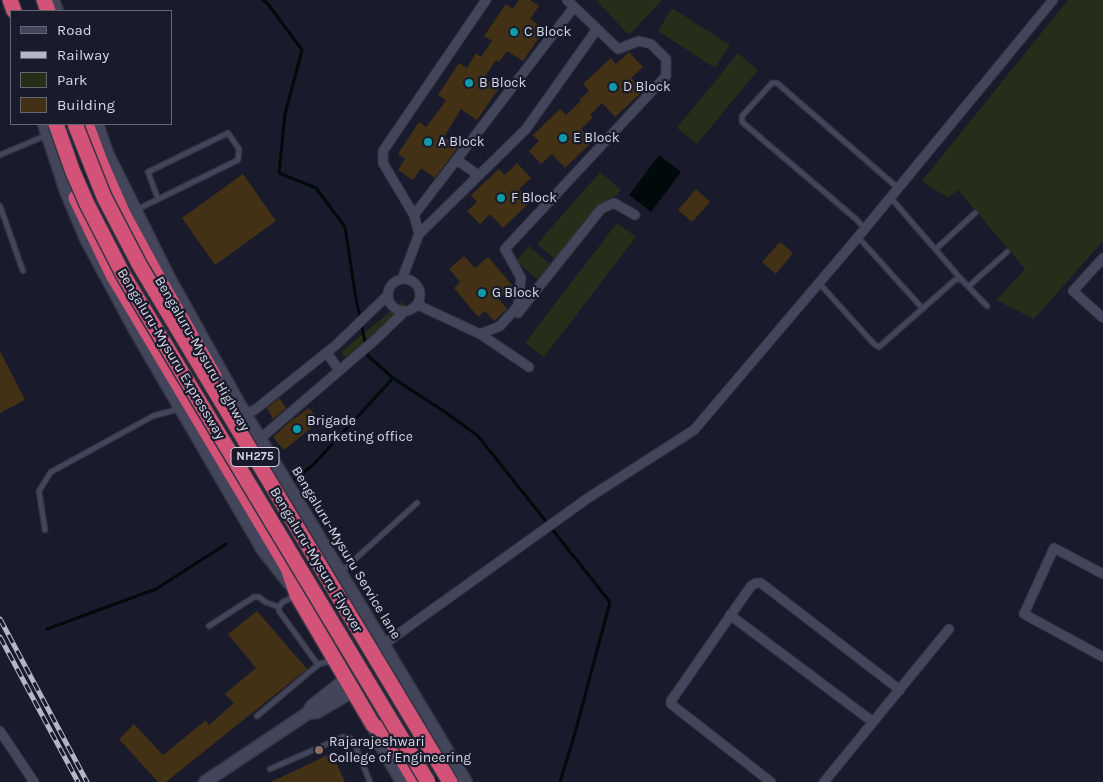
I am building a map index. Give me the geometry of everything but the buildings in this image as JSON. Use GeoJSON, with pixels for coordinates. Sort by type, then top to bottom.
{"type":"FeatureCollection","features":[{"type":"Feature","properties":{"kind":"highway","name":"Bengaluru-Mysuru Flyover"},"geometry":{"type":"LineString","coordinates":[[75,125],[104,196],[140,266],[450,782]]}},
{"type":"Feature","properties":{"kind":"highway","name":"Bengaluru-Mysuru Highway"},"geometry":{"type":"LineString","coordinates":[[86,125],[123,214],[160,282],[457,782]]}},
{"type":"Feature","properties":{"kind":"highway","name":"Bengaluru-Mysuru Expressway"},"geometry":{"type":"LineString","coordinates":[[49,127],[65,172],[113,275],[160,364],[288,568],[297,592],[349,685],[374,725],[387,733],[416,782]]}},
{"type":"Feature","properties":{"kind":"highway","name":"Bengaluru-Mysuru Expressway"},"geometry":{"type":"LineString","coordinates":[[49,127],[124,276],[428,782]]}},
{"type":"Feature","properties":{"kind":"highway"},"geometry":{"type":"LineString","coordinates":[[78,200],[111,186]]}},
{"type":"Feature","properties":{"kind":"street"},"geometry":{"type":"LineString","coordinates":[[4,0],[10,17]]}},
{"type":"Feature","properties":{"kind":"street"},"geometry":{"type":"LineString","coordinates":[[419,234],[414,215],[383,163],[384,151],[486,0]]}},
{"type":"Feature","properties":{"kind":"street"},"geometry":{"type":"LineString","coordinates":[[383,645],[580,504],[694,430],[865,229],[1053,0]]}},
{"type":"Feature","properties":{"kind":"street"},"geometry":{"type":"LineString","coordinates":[[414,215],[457,160],[571,3],[618,49],[640,41],[651,44],[666,59],[666,76],[505,249],[521,278],[518,306],[500,326],[480,334]]}},
{"type":"Feature","properties":{"kind":"street"},"geometry":{"type":"LineString","coordinates":[[402,279],[419,234],[526,129],[597,29]]}},
{"type":"Feature","properties":{"kind":"street","name":"Bengaluru-Mysuru Service lane"},"geometry":{"type":"LineString","coordinates":[[97,125],[107,153],[168,278],[246,414],[466,782]]}},
{"type":"Feature","properties":{"kind":"street","name":"Bengaluru-Mysuru Expressway"},"geometry":{"type":"LineString","coordinates":[[49,127],[66,191],[86,239],[160,364],[180,408],[263,550],[297,592]]}},
{"type":"Feature","properties":{"kind":"street"},"geometry":{"type":"LineString","coordinates":[[457,160],[478,175]]}},
{"type":"Feature","properties":{"kind":"street"},"geometry":{"type":"LineString","coordinates":[[500,326],[506,328],[601,209],[614,203],[635,216]]}},
{"type":"Feature","properties":{"kind":"street"},"geometry":{"type":"LineString","coordinates":[[1103,258],[1073,291],[1103,318]]}},
{"type":"Feature","properties":{"kind":"street"},"geometry":{"type":"LineString","coordinates":[[246,414],[256,409],[327,353],[388,294],[392,285],[402,279],[407,279],[416,284],[420,294],[418,305],[404,312],[376,339],[261,438]]}},
{"type":"Feature","properties":{"kind":"street"},"geometry":{"type":"LineString","coordinates":[[388,294],[388,300],[394,309],[404,312]]}},
{"type":"Feature","properties":{"kind":"street"},"geometry":{"type":"LineString","coordinates":[[418,305],[480,334],[529,366]]}},
{"type":"Feature","properties":{"kind":"street"},"geometry":{"type":"LineString","coordinates":[[327,353],[339,370]]}},
{"type":"Feature","properties":{"kind":"street"},"geometry":{"type":"LineString","coordinates":[[1103,574],[1054,548],[1024,614],[1103,657]]}},
{"type":"Feature","properties":{"kind":"street"},"geometry":{"type":"LineString","coordinates":[[771,782],[671,704],[671,701],[751,586],[756,583],[761,584],[900,690]]}},
{"type":"Feature","properties":{"kind":"street"},"geometry":{"type":"LineString","coordinates":[[730,615],[873,722]]}},
{"type":"Feature","properties":{"kind":"street"},"geometry":{"type":"LineString","coordinates":[[824,782],[949,629]]}},
{"type":"Feature","properties":{"kind":"street"},"geometry":{"type":"LineString","coordinates":[[205,782],[308,713],[317,712],[349,685]]}},
{"type":"Feature","properties":{"kind":"street","name":"Bengaluru-Mysuru Expressway"},"geometry":{"type":"LineString","coordinates":[[374,725],[380,744],[402,782]]}},
{"type":"Feature","properties":{"kind":"street"},"geometry":{"type":"LineString","coordinates":[[0,731],[34,782]]}},
{"type":"Feature","properties":{"kind":"lane"},"geometry":{"type":"LineString","coordinates":[[865,229],[856,219],[742,122],[742,116],[772,83],[777,83],[898,188]]}},
{"type":"Feature","properties":{"kind":"lane"},"geometry":{"type":"LineString","coordinates":[[0,155],[49,127]]}},
{"type":"Feature","properties":{"kind":"lane"},"geometry":{"type":"LineString","coordinates":[[134,211],[238,160],[239,149],[228,133],[148,172],[158,199]]}},
{"type":"Feature","properties":{"kind":"lane"},"geometry":{"type":"LineString","coordinates":[[890,198],[987,306]]}},
{"type":"Feature","properties":{"kind":"lane"},"geometry":{"type":"LineString","coordinates":[[0,206],[23,271]]}},
{"type":"Feature","properties":{"kind":"lane"},"geometry":{"type":"LineString","coordinates":[[936,249],[974,213]]}},
{"type":"Feature","properties":{"kind":"lane"},"geometry":{"type":"LineString","coordinates":[[858,237],[923,308]]}},
{"type":"Feature","properties":{"kind":"lane"},"geometry":{"type":"LineString","coordinates":[[969,286],[1007,252]]}},
{"type":"Feature","properties":{"kind":"lane"},"geometry":{"type":"LineString","coordinates":[[819,283],[874,344],[879,347],[955,280],[961,279]]}},
{"type":"Feature","properties":{"kind":"lane"},"geometry":{"type":"LineString","coordinates":[[45,530],[39,491],[51,472],[153,416],[180,408]]}},
{"type":"Feature","properties":{"kind":"lane"},"geometry":{"type":"LineString","coordinates":[[340,572],[417,503]]}},
{"type":"Feature","properties":{"kind":"lane"},"geometry":{"type":"LineString","coordinates":[[279,607],[297,592]]}},
{"type":"Feature","properties":{"kind":"lane"},"geometry":{"type":"LineString","coordinates":[[209,626],[254,597],[259,597],[271,605],[279,607]]}},
{"type":"Feature","properties":{"kind":"lane"},"geometry":{"type":"LineString","coordinates":[[279,607],[282,615],[319,664]]}},
{"type":"Feature","properties":{"kind":"lane"},"geometry":{"type":"LineString","coordinates":[[257,716],[319,664],[335,659]]}},
{"type":"Feature","properties":{"kind":"lane"},"geometry":{"type":"LineString","coordinates":[[270,769],[343,737],[348,737],[353,740],[370,782]]}},
{"type":"Feature","properties":{"kind":"green space"},"geometry":{"type":"Polygon","coordinates":[[[596,0],[662,0],[629,35],[596,0]]]}},
{"type":"Feature","properties":{"kind":"green space"},"geometry":{"type":"Polygon","coordinates":[[[1068,0],[1103,0],[1103,241],[1034,319],[996,300],[1025,269],[958,190],[948,198],[922,181],[1068,0]]]}},
{"type":"Feature","properties":{"kind":"green space"},"geometry":{"type":"Polygon","coordinates":[[[672,8],[730,45],[715,68],[658,31],[672,8]]]}},
{"type":"Feature","properties":{"kind":"green space"},"geometry":{"type":"Polygon","coordinates":[[[738,53],[758,70],[697,144],[677,128],[738,53]]]}},
{"type":"Feature","properties":{"kind":"green space"},"geometry":{"type":"Polygon","coordinates":[[[600,172],[621,190],[558,262],[537,244],[600,172]]]}},
{"type":"Feature","properties":{"kind":"green space"},"geometry":{"type":"Polygon","coordinates":[[[617,223],[636,237],[544,357],[525,343],[617,223]]]}},
{"type":"Feature","properties":{"kind":"green space"},"geometry":{"type":"Polygon","coordinates":[[[529,246],[551,265],[538,280],[516,261],[529,246]]]}},
{"type":"Feature","properties":{"kind":"green space"},"geometry":{"type":"Polygon","coordinates":[[[402,302],[407,307],[346,358],[341,352],[402,302]]]}},
{"type":"Feature","properties":{"kind":"shaded area"},"geometry":{"type":"Polygon","coordinates":[[[659,155],[681,172],[651,212],[629,195],[659,155]]]}},
{"type":"Feature","properties":{"kind":"waterway"},"geometry":{"type":"LineString","coordinates":[[263,0],[302,50],[285,114],[279,173],[316,188],[345,227],[356,299],[368,356],[393,378],[478,436],[610,602],[560,782]]}},
{"type":"Feature","properties":{"kind":"waterway"},"geometry":{"type":"LineString","coordinates":[[291,482],[313,465],[393,378]]}},
{"type":"Feature","properties":{"kind":"waterway"},"geometry":{"type":"LineString","coordinates":[[47,629],[156,589],[226,544]]}},
{"type":"Feature","properties":{"kind":"railway"},"geometry":{"type":"LineString","coordinates":[[0,619],[87,782]]}},
{"type":"Feature","properties":{"kind":"railway"},"geometry":{"type":"LineString","coordinates":[[0,637],[78,782]]}},
{"type":"Feature","properties":{"kind":"place","name":"C Block"},"geometry":{"type":"Point","coordinates":[514,32]}},
{"type":"Feature","properties":{"kind":"place","name":"B Block"},"geometry":{"type":"Point","coordinates":[469,83]}},
{"type":"Feature","properties":{"kind":"place","name":"D Block"},"geometry":{"type":"Point","coordinates":[613,87]}},
{"type":"Feature","properties":{"kind":"place","name":"E Block"},"geometry":{"type":"Point","coordinates":[563,138]}},
{"type":"Feature","properties":{"kind":"place","name":"A Block"},"geometry":{"type":"Point","coordinates":[428,142]}},
{"type":"Feature","properties":{"kind":"place","name":"F Block"},"geometry":{"type":"Point","coordinates":[501,198]}},
{"type":"Feature","properties":{"kind":"place","name":"G Block"},"geometry":{"type":"Point","coordinates":[482,293]}},
{"type":"Feature","properties":{"kind":"place","name":"Brigade marketing office"},"geometry":{"type":"Point","coordinates":[297,429]}},
{"type":"Feature","properties":{"kind":"place","name":"Rajarajeshwari College of Engineering"},"geometry":{"type":"Point","coordinates":[319,750]}}]}
